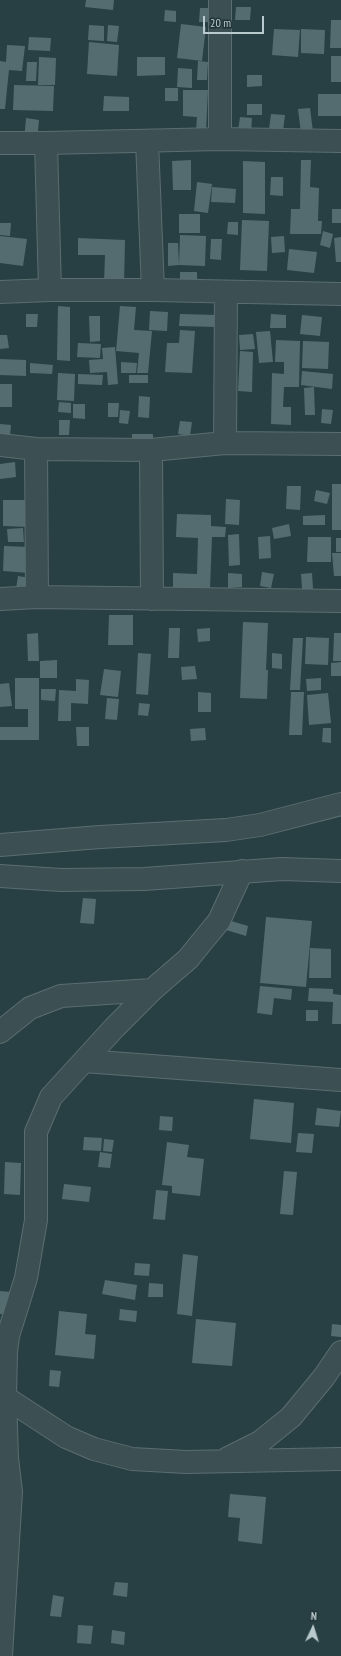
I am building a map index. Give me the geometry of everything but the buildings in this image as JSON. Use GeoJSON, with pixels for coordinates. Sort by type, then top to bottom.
{"type":"FeatureCollection","features":[{"type":"Feature","properties":{"kind":"street"},"geometry":{"type":"LineString","coordinates":[[220,0],[220,139]]}},
{"type":"Feature","properties":{"kind":"street"},"geometry":{"type":"LineString","coordinates":[[0,143],[220,139],[341,141]]}},
{"type":"Feature","properties":{"kind":"street"},"geometry":{"type":"LineString","coordinates":[[146,141],[153,290]]}},
{"type":"Feature","properties":{"kind":"street"},"geometry":{"type":"LineString","coordinates":[[46,143],[50,290]]}},
{"type":"Feature","properties":{"kind":"street"},"geometry":{"type":"LineString","coordinates":[[0,292],[50,290],[153,290],[226,293],[341,294]]}},
{"type":"Feature","properties":{"kind":"street"},"geometry":{"type":"LineString","coordinates":[[224,443],[226,293]]}},
{"type":"Feature","properties":{"kind":"street"},"geometry":{"type":"LineString","coordinates":[[0,445],[36,449],[151,450],[224,443],[341,444]]}},
{"type":"Feature","properties":{"kind":"street"},"geometry":{"type":"LineString","coordinates":[[36,449],[37,598]]}},
{"type":"Feature","properties":{"kind":"street"},"geometry":{"type":"LineString","coordinates":[[151,450],[152,599]]}},
{"type":"Feature","properties":{"kind":"street"},"geometry":{"type":"LineString","coordinates":[[0,599],[37,598],[341,601]]}},
{"type":"Feature","properties":{"kind":"street"},"geometry":{"type":"LineString","coordinates":[[0,845],[100,837],[226,830],[260,825],[341,804]]}},
{"type":"Feature","properties":{"kind":"street"},"geometry":{"type":"LineString","coordinates":[[0,876],[61,880],[136,879],[282,869],[341,871]]}},
{"type":"Feature","properties":{"kind":"street"},"geometry":{"type":"LineString","coordinates":[[1,1656],[11,1492],[2,1395],[8,1336],[26,1278],[36,1220],[36,1132],[51,1097],[115,1027],[152,990],[188,959],[210,932],[219,920],[242,871]]}},
{"type":"Feature","properties":{"kind":"street"},"geometry":{"type":"LineString","coordinates":[[0,1032],[30,1008],[61,996],[152,990]]}},
{"type":"Feature","properties":{"kind":"street"},"geometry":{"type":"LineString","coordinates":[[84,1061],[341,1080]]}},
{"type":"Feature","properties":{"kind":"street"},"geometry":{"type":"LineString","coordinates":[[222,1461],[260,1442],[291,1417],[324,1377],[341,1352]]}},
{"type":"Feature","properties":{"kind":"street"},"geometry":{"type":"LineString","coordinates":[[2,1395],[66,1436],[94,1449],[132,1459],[186,1462],[341,1459]]}}]}
